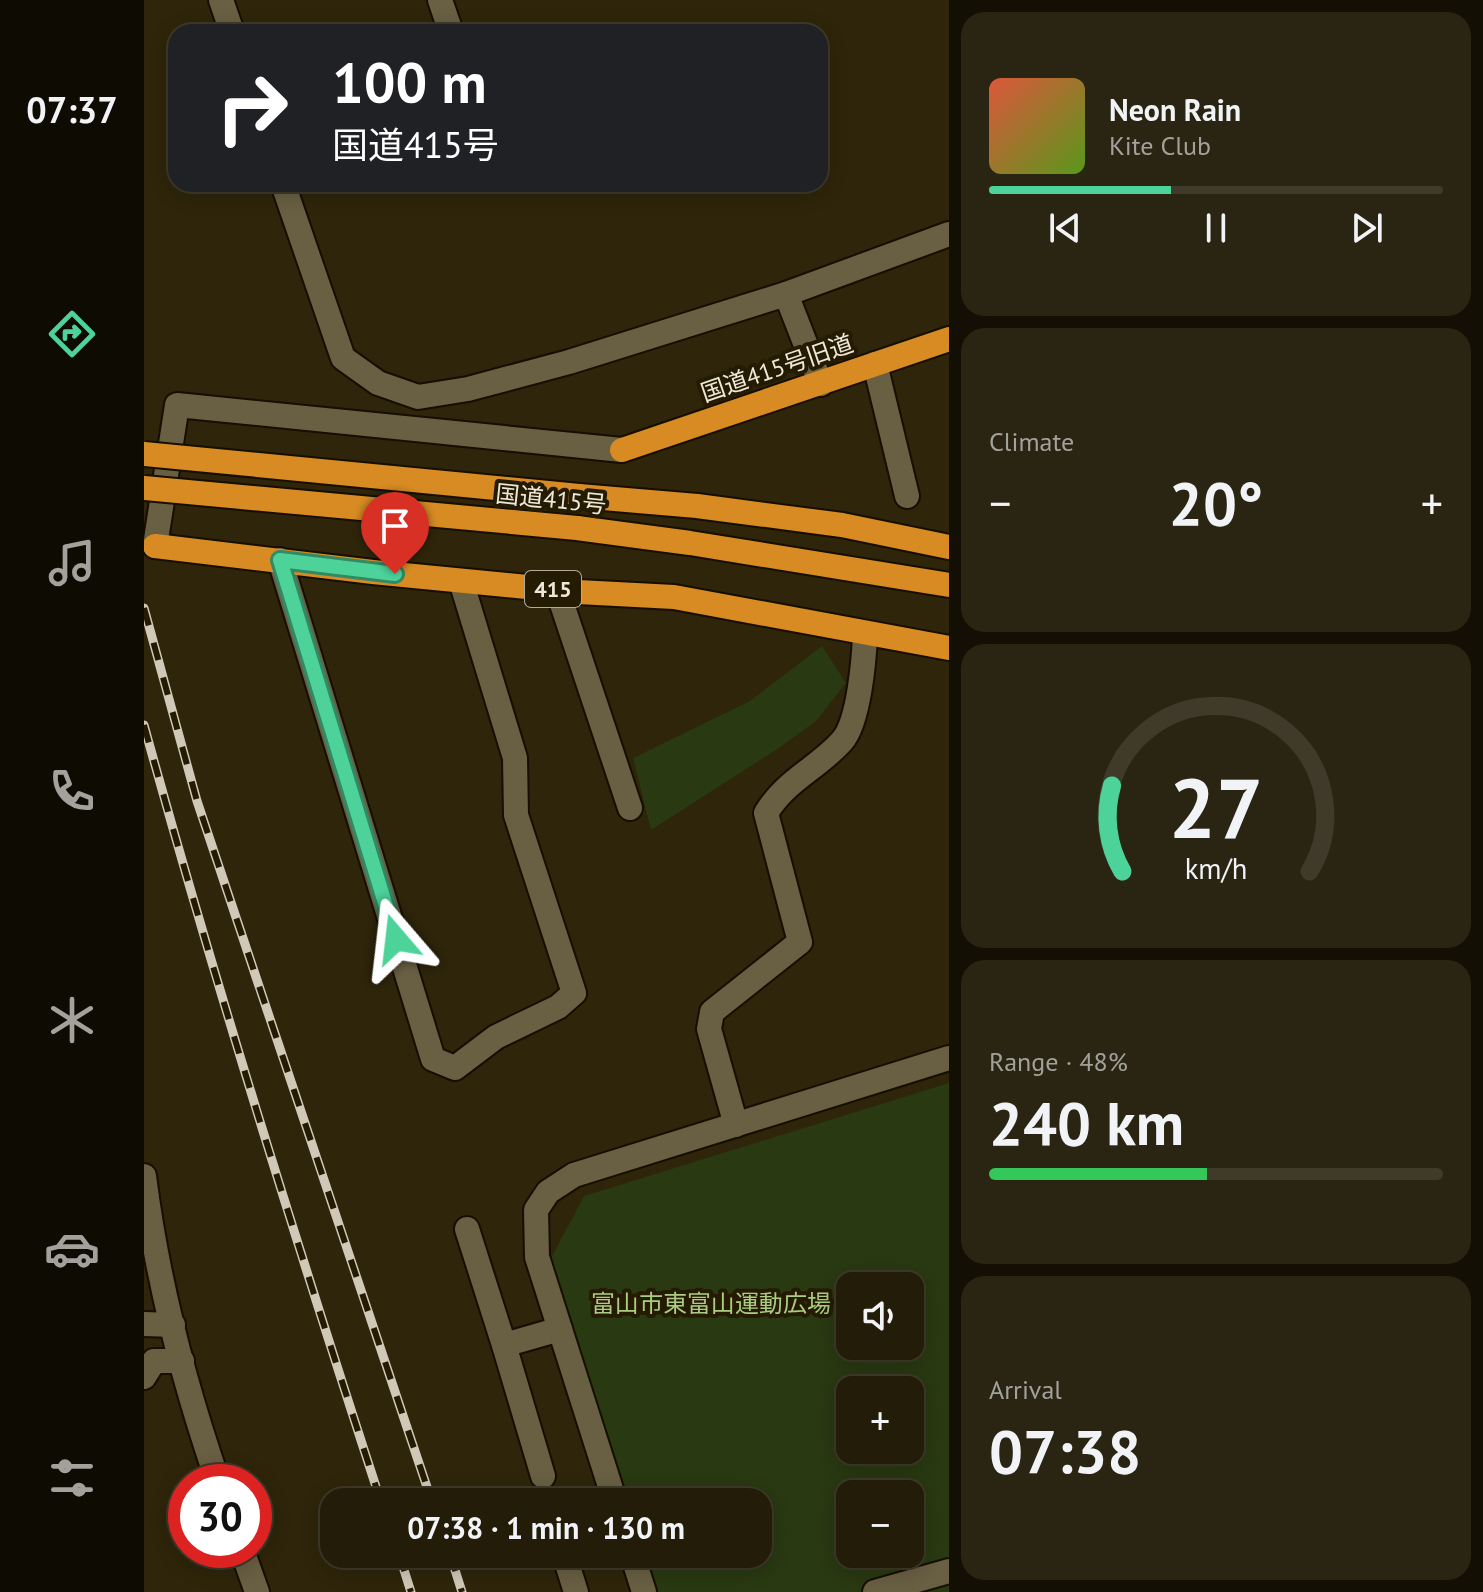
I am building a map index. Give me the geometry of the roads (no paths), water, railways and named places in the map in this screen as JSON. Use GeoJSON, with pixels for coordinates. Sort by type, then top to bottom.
{"type":"FeatureCollection","features":[{"type":"Feature","properties":{"kind":"highway","name":"国道415号旧道"},"geometry":{"type":"LineString","coordinates":[[622,450],[949,339]]}},
{"type":"Feature","properties":{"kind":"highway","name":"国道415号"},"geometry":{"type":"LineString","coordinates":[[144,454],[697,506],[828,523],[949,547]]}},
{"type":"Feature","properties":{"kind":"highway","name":"国道415号"},"geometry":{"type":"LineString","coordinates":[[144,488],[577,528],[949,585]]}},
{"type":"Feature","properties":{"kind":"highway","name":"415"},"geometry":{"type":"LineString","coordinates":[[155,546],[461,581],[674,597],[949,648]]}},
{"type":"Feature","properties":{"kind":"street"},"geometry":{"type":"LineString","coordinates":[[221,0],[229,24]]}},
{"type":"Feature","properties":{"kind":"street"},"geometry":{"type":"LineString","coordinates":[[440,0],[448,24]]}},
{"type":"Feature","properties":{"kind":"street"},"geometry":{"type":"LineString","coordinates":[[286,192],[343,358],[378,383],[418,397],[468,389],[569,362],[786,294],[949,234]]}},
{"type":"Feature","properties":{"kind":"street"},"geometry":{"type":"LineString","coordinates":[[786,294],[821,384]]}},
{"type":"Feature","properties":{"kind":"street"},"geometry":{"type":"LineString","coordinates":[[875,364],[907,496]]}},
{"type":"Feature","properties":{"kind":"street"},"geometry":{"type":"LineString","coordinates":[[155,546],[177,405],[622,450]]}},
{"type":"Feature","properties":{"kind":"street"},"geometry":{"type":"LineString","coordinates":[[280,560],[433,1059],[455,1068],[496,1037],[558,1007],[574,993],[516,815],[515,758],[461,581]]}},
{"type":"Feature","properties":{"kind":"street"},"geometry":{"type":"LineString","coordinates":[[557,589],[630,808]]}},
{"type":"Feature","properties":{"kind":"street"},"geometry":{"type":"LineString","coordinates":[[736,1125],[709,1029],[712,1012],[800,942],[766,813],[778,794],[844,740],[854,716],[865,634]]}},
{"type":"Feature","properties":{"kind":"street"},"geometry":{"type":"LineString","coordinates":[[611,1488],[537,1257],[536,1210],[548,1192],[574,1175],[949,1058]]}},
{"type":"Feature","properties":{"kind":"street"},"geometry":{"type":"LineString","coordinates":[[144,1176],[152,1242],[196,1418],[212,1464]]}},
{"type":"Feature","properties":{"kind":"street"},"geometry":{"type":"LineString","coordinates":[[467,1229],[543,1476]]}},
{"type":"Feature","properties":{"kind":"street"},"geometry":{"type":"LineString","coordinates":[[144,1324],[173,1325]]}},
{"type":"Feature","properties":{"kind":"street"},"geometry":{"type":"LineString","coordinates":[[504,1345],[560,1329]]}},
{"type":"Feature","properties":{"kind":"street"},"geometry":{"type":"LineString","coordinates":[[144,1377],[154,1361],[182,1361]]}},
{"type":"Feature","properties":{"kind":"street"},"geometry":{"type":"LineString","coordinates":[[248,1568],[257,1592]]}},
{"type":"Feature","properties":{"kind":"street"},"geometry":{"type":"LineString","coordinates":[[568,1568],[576,1592]]}},
{"type":"Feature","properties":{"kind":"street"},"geometry":{"type":"LineString","coordinates":[[636,1568],[644,1592]]}},
{"type":"Feature","properties":{"kind":"street"},"geometry":{"type":"LineString","coordinates":[[875,1592],[949,1571]]}},
{"type":"Feature","properties":{"kind":"railway"},"geometry":{"type":"LineString","coordinates":[[144,608],[197,801],[427,1488]]}},
{"type":"Feature","properties":{"kind":"railway"},"geometry":{"type":"LineString","coordinates":[[144,725],[258,1115],[377,1488]]}},
{"type":"Feature","properties":{"kind":"railway"},"geometry":{"type":"LineString","coordinates":[[403,1568],[411,1592]]}},
{"type":"Feature","properties":{"kind":"railway"},"geometry":{"type":"LineString","coordinates":[[454,1568],[462,1592]]}},
{"type":"Feature","properties":{"kind":"park label","name":"富山市東富山運動広場"},"geometry":{"type":"Point","coordinates":[711,1303]}}]}
